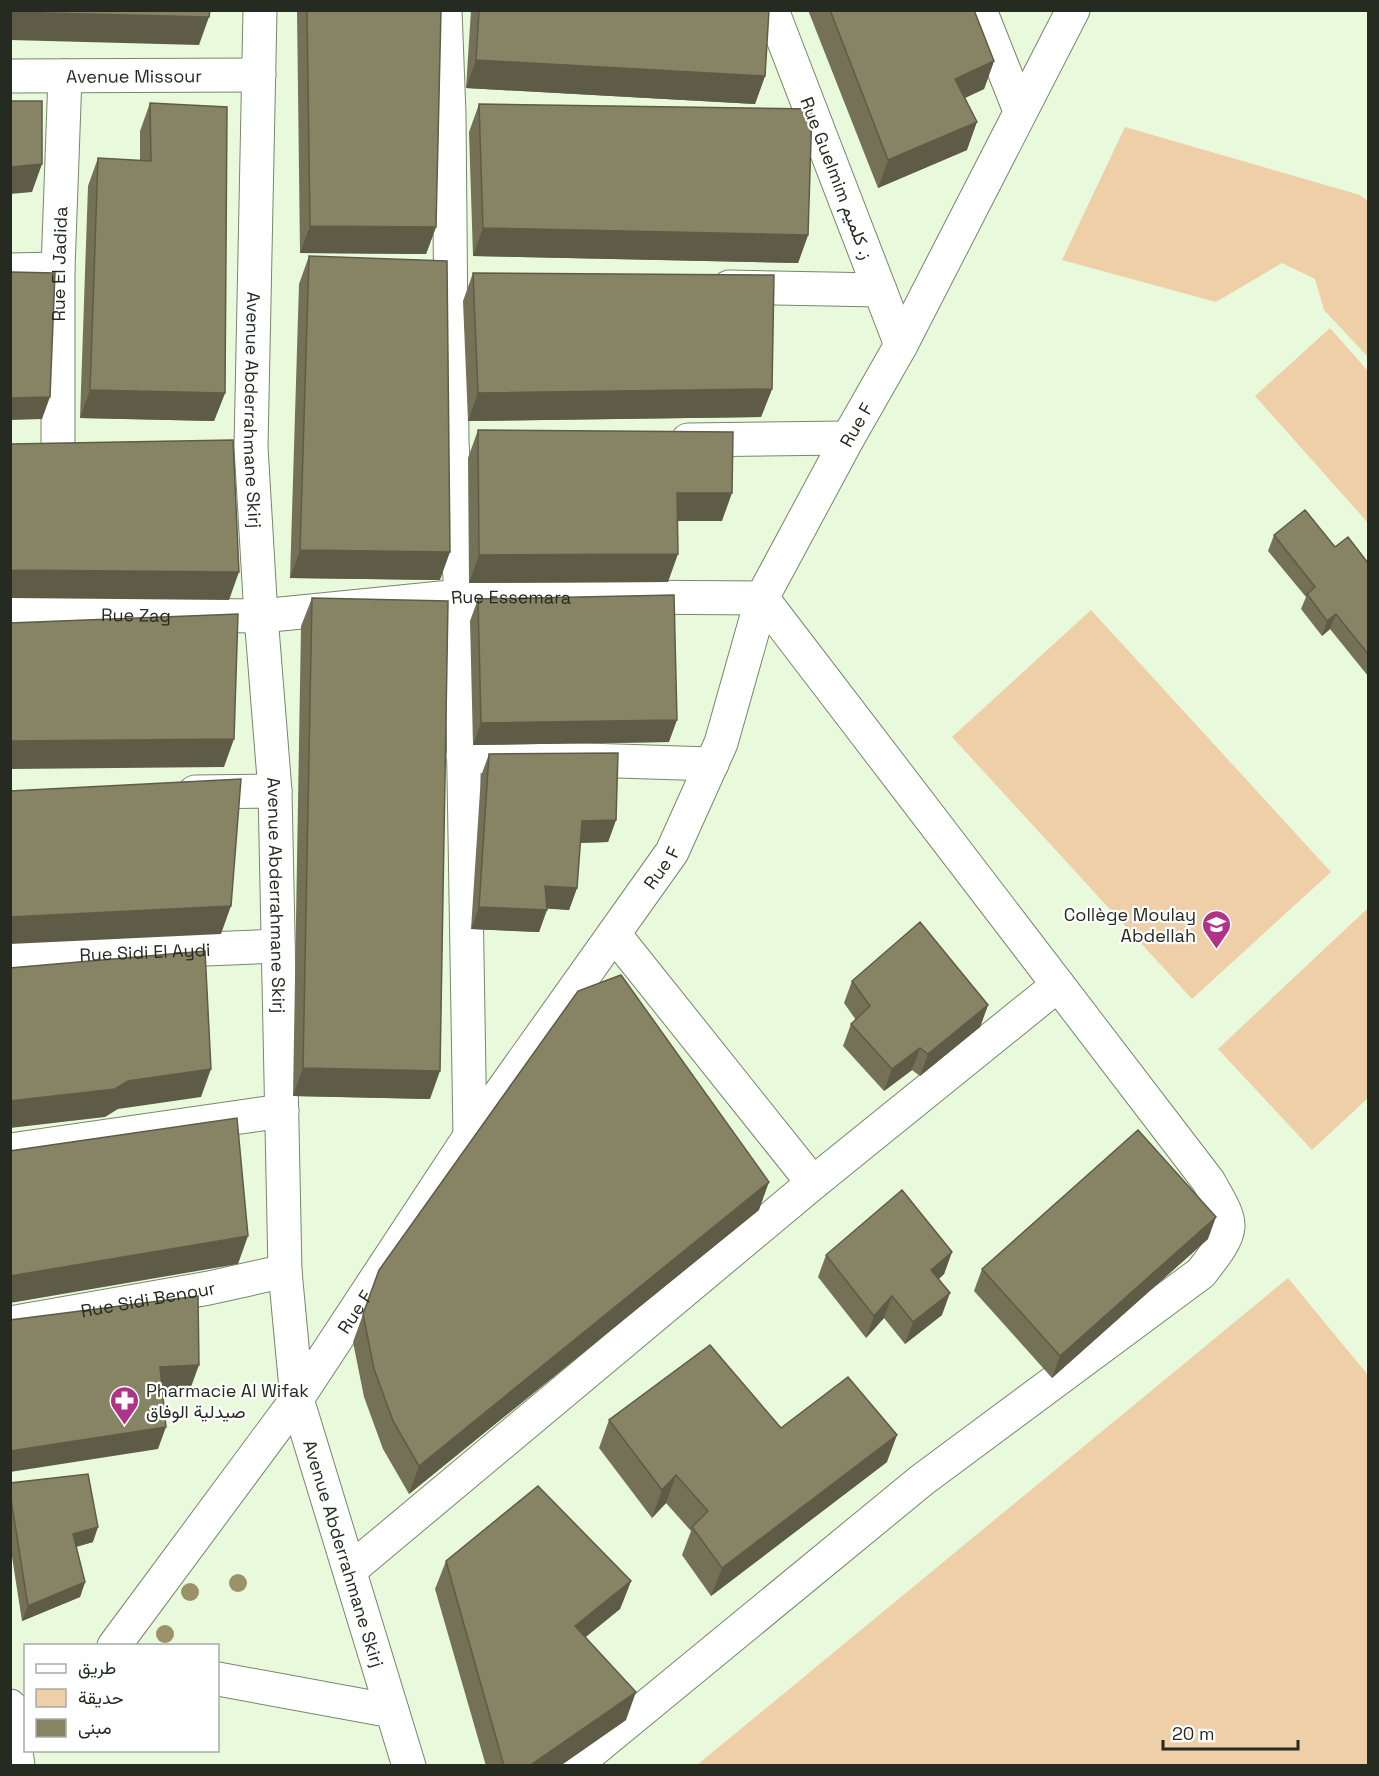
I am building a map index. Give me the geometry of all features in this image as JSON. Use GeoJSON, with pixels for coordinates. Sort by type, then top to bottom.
{"type":"FeatureCollection","features":[{"type":"Feature","properties":{"kind":"street","name":"Avenue Abderrahmane Skirj"},"geometry":{"type":"LineString","coordinates":[[260,10],[251,447],[275,791],[285,1272],[297,1399],[409,1766]]}},
{"type":"Feature","properties":{"kind":"street"},"geometry":{"type":"LineString","coordinates":[[445,10],[461,114],[464,442],[461,596],[470,1136]]}},
{"type":"Feature","properties":{"kind":"street","name":"Rue Guelmim ز. كلميم"},"geometry":{"type":"LineString","coordinates":[[772,10],[901,345]]}},
{"type":"Feature","properties":{"kind":"street"},"geometry":{"type":"LineString","coordinates":[[980,10],[1020,111]]}},
{"type":"Feature","properties":{"kind":"street","name":"Rue F"},"geometry":{"type":"LineString","coordinates":[[115,1644],[297,1399],[470,1136],[672,852],[721,743],[762,598],[901,345],[1073,10]]}},
{"type":"Feature","properties":{"kind":"street","name":"Avenue Missour"},"geometry":{"type":"LineString","coordinates":[[10,76],[259,75]]}},
{"type":"Feature","properties":{"kind":"street","name":"Rue El Jadida"},"geometry":{"type":"LineString","coordinates":[[64,76],[58,269],[46,451],[92,451]]}},
{"type":"Feature","properties":{"kind":"street"},"geometry":{"type":"LineString","coordinates":[[779,115],[814,116]]}},
{"type":"Feature","properties":{"kind":"street"},"geometry":{"type":"LineString","coordinates":[[10,270],[58,269]]}},
{"type":"Feature","properties":{"kind":"street"},"geometry":{"type":"LineString","coordinates":[[701,286],[880,290]]}},
{"type":"Feature","properties":{"kind":"street"},"geometry":{"type":"LineString","coordinates":[[662,440],[848,438]]}},
{"type":"Feature","properties":{"kind":"street"},"geometry":{"type":"LineString","coordinates":[[217,448],[251,447]]}},
{"type":"Feature","properties":{"kind":"street","name":"Rue Essemara"},"geometry":{"type":"LineString","coordinates":[[261,616],[461,596],[762,598]]}},
{"type":"Feature","properties":{"kind":"street"},"geometry":{"type":"LineString","coordinates":[[574,1766],[922,1480],[1201,1273],[1219,1249],[1228,1227],[1223,1209],[1209,1182],[762,598]]}},
{"type":"Feature","properties":{"kind":"street","name":"Rue Zag"},"geometry":{"type":"LineString","coordinates":[[10,614],[261,616]]}},
{"type":"Feature","properties":{"kind":"street"},"geometry":{"type":"LineString","coordinates":[[463,756],[712,764]]}},
{"type":"Feature","properties":{"kind":"street"},"geometry":{"type":"LineString","coordinates":[[171,792],[275,791]]}},
{"type":"Feature","properties":{"kind":"street"},"geometry":{"type":"LineString","coordinates":[[614,934],[813,1183]]}},
{"type":"Feature","properties":{"kind":"street","name":"Rue Sidi El Aydi"},"geometry":{"type":"LineString","coordinates":[[10,957],[278,946]]}},
{"type":"Feature","properties":{"kind":"street"},"geometry":{"type":"LineString","coordinates":[[350,1570],[813,1183],[1058,985]]}},
{"type":"Feature","properties":{"kind":"street"},"geometry":{"type":"LineString","coordinates":[[10,1150],[282,1111]]}},
{"type":"Feature","properties":{"kind":"street","name":"Rue Sidi Benour"},"geometry":{"type":"LineString","coordinates":[[10,1323],[209,1288],[285,1272]]}},
{"type":"Feature","properties":{"kind":"street"},"geometry":{"type":"LineString","coordinates":[[219,1679],[392,1711]]}},
{"type":"Feature","properties":{"kind":"street"},"geometry":{"type":"LineString","coordinates":[[10,1706],[18,1766]]}},
{"type":"Feature","properties":{"kind":"street"},"geometry":{"type":"LineString","coordinates":[[27,1766],[37,1752]]}},
{"type":"Feature","properties":{"kind":"green space"},"geometry":{"type":"Polygon","coordinates":[[[1125,127],[1360,195],[1368,201],[1368,357],[1324,310],[1315,279],[1282,263],[1216,302],[1062,260],[1125,127]]]}},
{"type":"Feature","properties":{"kind":"green space"},"geometry":{"type":"Polygon","coordinates":[[[1330,328],[1368,371],[1368,523],[1255,396],[1330,328]]]}},
{"type":"Feature","properties":{"kind":"green space"},"geometry":{"type":"Polygon","coordinates":[[[1091,610],[1331,872],[1192,999],[952,737],[1091,610]]]}},
{"type":"Feature","properties":{"kind":"green space"},"geometry":{"type":"Polygon","coordinates":[[[1368,908],[1368,1098],[1312,1150],[1218,1049],[1368,908]]]}},
{"type":"Feature","properties":{"kind":"green space"},"geometry":{"type":"Polygon","coordinates":[[[1288,1278],[1368,1375],[1368,1765],[697,1765],[1288,1278]]]}},
{"type":"Feature","properties":{"kind":"building"},"geometry":{"type":"Polygon","coordinates":[[[10,10],[210,10],[209,17],[10,12],[10,10]]]}},
{"type":"Feature","properties":{"kind":"building"},"geometry":{"type":"Polygon","coordinates":[[[307,10],[441,10],[436,227],[310,226],[307,10]]]}},
{"type":"Feature","properties":{"kind":"building"},"geometry":{"type":"Polygon","coordinates":[[[479,10],[769,10],[765,76],[476,60],[479,10]]]}},
{"type":"Feature","properties":{"kind":"building"},"geometry":{"type":"Polygon","coordinates":[[[830,10],[974,10],[994,61],[955,79],[977,122],[888,160],[830,10]]]}},
{"type":"Feature","properties":{"kind":"building"},"geometry":{"type":"Polygon","coordinates":[[[10,101],[42,101],[42,164],[10,167],[10,101]]]}},
{"type":"Feature","properties":{"kind":"building"},"geometry":{"type":"Polygon","coordinates":[[[150,103],[227,107],[225,393],[90,390],[98,158],[151,161],[150,103]]]}},
{"type":"Feature","properties":{"kind":"building"},"geometry":{"type":"Polygon","coordinates":[[[479,104],[812,109],[808,235],[483,228],[479,104]]]}},
{"type":"Feature","properties":{"kind":"building"},"geometry":{"type":"Polygon","coordinates":[[[309,256],[447,261],[450,552],[300,550],[309,256]]]}},
{"type":"Feature","properties":{"kind":"building"},"geometry":{"type":"Polygon","coordinates":[[[10,272],[55,273],[50,397],[10,398],[10,272]]]}},
{"type":"Feature","properties":{"kind":"building"},"geometry":{"type":"Polygon","coordinates":[[[473,273],[774,275],[772,389],[478,393],[473,273]]]}},
{"type":"Feature","properties":{"kind":"building"},"geometry":{"type":"Polygon","coordinates":[[[478,430],[733,432],[732,493],[677,493],[678,554],[479,555],[478,430]]]}},
{"type":"Feature","properties":{"kind":"building"},"geometry":{"type":"Polygon","coordinates":[[[233,440],[239,572],[10,570],[10,444],[233,440]]]}},
{"type":"Feature","properties":{"kind":"building"},"geometry":{"type":"Polygon","coordinates":[[[1305,510],[1335,547],[1348,537],[1368,563],[1368,654],[1336,614],[1327,621],[1307,594],[1315,587],[1274,535],[1305,510]]]}},
{"type":"Feature","properties":{"kind":"building"},"geometry":{"type":"Polygon","coordinates":[[[674,595],[677,720],[481,723],[478,599],[674,595]]]}},
{"type":"Feature","properties":{"kind":"building"},"geometry":{"type":"Polygon","coordinates":[[[312,598],[448,601],[440,1071],[303,1068],[312,598]]]}},
{"type":"Feature","properties":{"kind":"building"},"geometry":{"type":"Polygon","coordinates":[[[238,614],[234,739],[10,741],[10,623],[238,614]]]}},
{"type":"Feature","properties":{"kind":"building"},"geometry":{"type":"Polygon","coordinates":[[[618,753],[616,820],[582,821],[577,888],[545,886],[547,910],[479,907],[489,754],[618,753]]]}},
{"type":"Feature","properties":{"kind":"building"},"geometry":{"type":"Polygon","coordinates":[[[241,779],[231,906],[10,917],[10,791],[241,779]]]}},
{"type":"Feature","properties":{"kind":"building"},"geometry":{"type":"Polygon","coordinates":[[[920,922],[988,1005],[928,1054],[920,1048],[892,1069],[851,1024],[870,1006],[852,981],[920,922]]]}},
{"type":"Feature","properties":{"kind":"building"},"geometry":{"type":"Polygon","coordinates":[[[205,951],[211,1069],[128,1081],[115,1089],[10,1101],[10,968],[205,951]]]}},
{"type":"Feature","properties":{"kind":"building"},"geometry":{"type":"Polygon","coordinates":[[[621,975],[769,1182],[419,1466],[393,1421],[374,1369],[363,1314],[379,1270],[578,991],[621,975]]]}},
{"type":"Feature","properties":{"kind":"building"},"geometry":{"type":"Polygon","coordinates":[[[237,1118],[248,1236],[10,1276],[10,1151],[237,1118]]]}},
{"type":"Feature","properties":{"kind":"building"},"geometry":{"type":"Polygon","coordinates":[[[1138,1130],[1216,1217],[1060,1356],[982,1269],[1138,1130]]]}},
{"type":"Feature","properties":{"kind":"building"},"geometry":{"type":"Polygon","coordinates":[[[902,1190],[952,1252],[931,1270],[950,1293],[913,1322],[892,1296],[874,1316],[826,1255],[902,1190]]]}},
{"type":"Feature","properties":{"kind":"building"},"geometry":{"type":"Polygon","coordinates":[[[198,1296],[199,1365],[160,1367],[166,1427],[10,1451],[10,1320],[198,1296]]]}},
{"type":"Feature","properties":{"kind":"building"},"geometry":{"type":"Polygon","coordinates":[[[710,1345],[781,1428],[848,1377],[897,1435],[722,1568],[692,1527],[708,1511],[676,1475],[662,1490],[609,1420],[710,1345]]]}},
{"type":"Feature","properties":{"kind":"building"},"geometry":{"type":"Polygon","coordinates":[[[88,1474],[98,1527],[73,1534],[85,1582],[28,1606],[10,1483],[88,1474]]]}},
{"type":"Feature","properties":{"kind":"building"},"geometry":{"type":"Polygon","coordinates":[[[538,1486],[631,1581],[575,1626],[636,1692],[529,1766],[504,1766],[446,1561],[538,1486]]]}},
{"type":"Feature","properties":{"kind":"place","name":"Collège Moulay Abdellah"},"geometry":{"type":"Point","coordinates":[1217,950]}},
{"type":"Feature","properties":{"kind":"place","name":"Pharmacie Al Wifak صيدلية الوفاق"},"geometry":{"type":"Point","coordinates":[125,1426]}}]}
